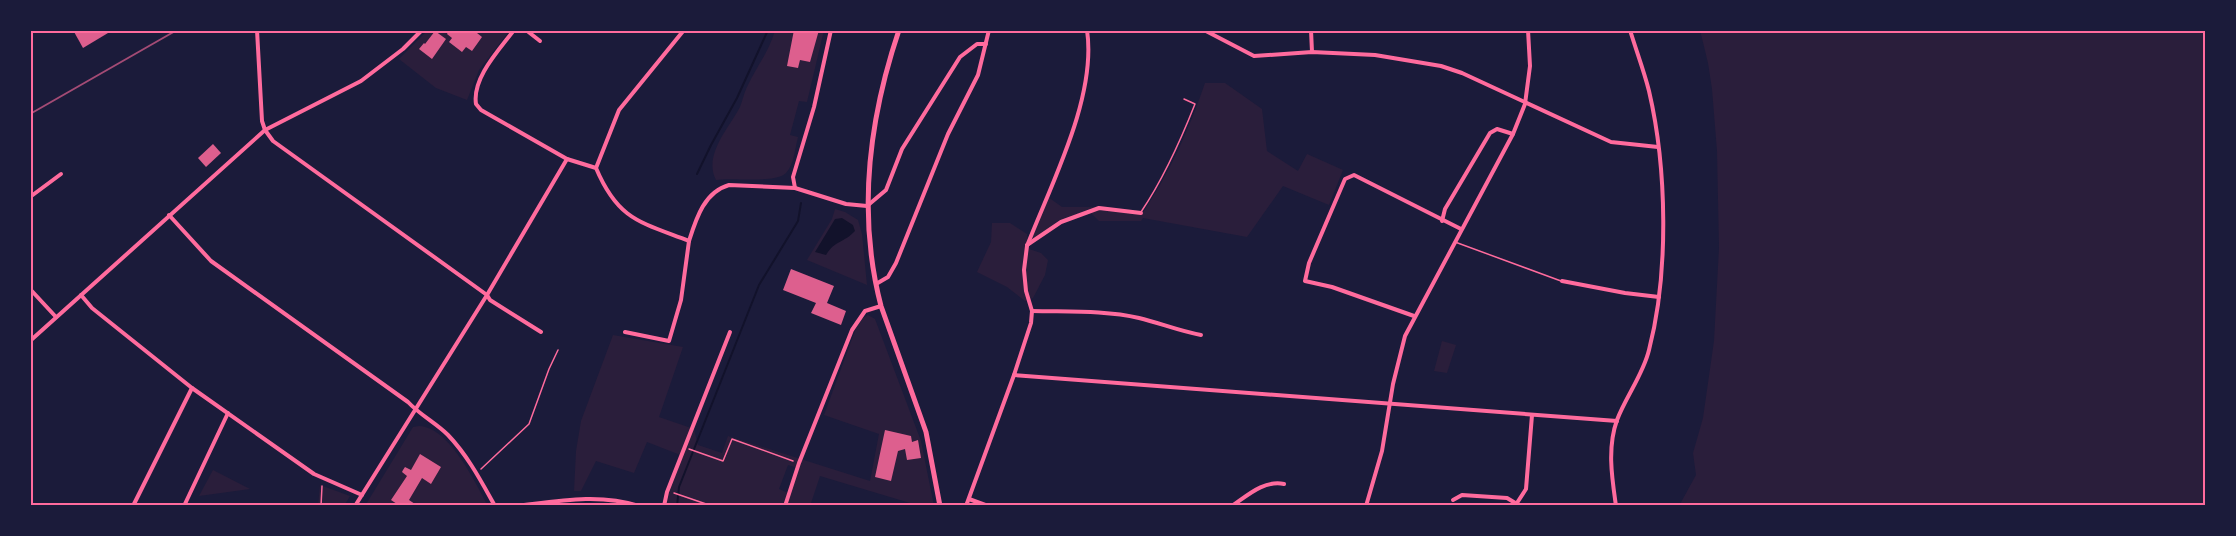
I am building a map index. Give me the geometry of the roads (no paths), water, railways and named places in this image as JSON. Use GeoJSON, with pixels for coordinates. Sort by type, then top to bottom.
{"type":"FeatureCollection","features":[{"type":"Feature","properties":{"kind":"main road"},"geometry":{"type":"LineString","coordinates":[[899,30],[883,84],[875,123],[867,206],[870,245],[875,285],[881,306],[926,432],[940,506]]}},
{"type":"Feature","properties":{"kind":"street"},"geometry":{"type":"LineString","coordinates":[[257,30],[261,106],[265,130],[273,141],[487,295],[490,300],[541,332]]}},
{"type":"Feature","properties":{"kind":"street"},"geometry":{"type":"LineString","coordinates":[[30,341],[265,130],[361,81],[403,49],[422,30]]}},
{"type":"Feature","properties":{"kind":"street"},"geometry":{"type":"LineString","coordinates":[[514,30],[484,72],[476,90],[476,104],[481,110],[567,159],[596,168]]}},
{"type":"Feature","properties":{"kind":"street"},"geometry":{"type":"LineString","coordinates":[[526,30],[540,41]]}},
{"type":"Feature","properties":{"kind":"street"},"geometry":{"type":"LineString","coordinates":[[684,30],[619,110],[596,168],[615,204],[630,216],[689,241]]}},
{"type":"Feature","properties":{"kind":"street"},"geometry":{"type":"LineString","coordinates":[[795,188],[793,177],[814,107],[831,30]]}},
{"type":"Feature","properties":{"kind":"street"},"geometry":{"type":"LineString","coordinates":[[875,285],[888,277],[893,269],[948,134],[971,91],[989,30]]}},
{"type":"Feature","properties":{"kind":"street"},"geometry":{"type":"LineString","coordinates":[[966,506],[1014,375],[1030,323],[1032,310],[1026,291],[1024,270],[1027,246],[1083,101],[1089,45],[1087,30]]}},
{"type":"Feature","properties":{"kind":"street"},"geometry":{"type":"LineString","coordinates":[[1204,30],[1254,56],[1312,52],[1375,55],[1441,66],[1462,73],[1611,142],[1658,147]]}},
{"type":"Feature","properties":{"kind":"street"},"geometry":{"type":"LineString","coordinates":[[1311,30],[1312,52]]}},
{"type":"Feature","properties":{"kind":"street"},"geometry":{"type":"LineString","coordinates":[[1366,506],[1382,451],[1398,357],[1414,316],[1513,134],[1525,104],[1530,66],[1528,30]]}},
{"type":"Feature","properties":{"kind":"street"},"geometry":{"type":"LineString","coordinates":[[1616,506],[1610,460],[1617,421],[1649,351],[1659,297],[1663,231],[1658,147],[1649,92],[1630,30]]}},
{"type":"Feature","properties":{"kind":"street"},"geometry":{"type":"LineString","coordinates":[[625,332],[669,341],[681,300],[689,241],[696,219],[711,194],[729,185],[795,188],[846,204],[867,206],[886,190],[902,149],[960,57],[976,44],[986,44]]}},
{"type":"Feature","properties":{"kind":"street"},"geometry":{"type":"LineString","coordinates":[[1442,221],[1445,209],[1490,133],[1499,130],[1513,134]]}},
{"type":"Feature","properties":{"kind":"street"},"geometry":{"type":"LineString","coordinates":[[355,506],[487,295],[567,159]]}},
{"type":"Feature","properties":{"kind":"street"},"geometry":{"type":"LineString","coordinates":[[30,196],[61,174]]}},
{"type":"Feature","properties":{"kind":"street"},"geometry":{"type":"LineString","coordinates":[[1414,316],[1332,287],[1305,281],[1310,263],[1345,179],[1354,175],[1461,229]]}},
{"type":"Feature","properties":{"kind":"street"},"geometry":{"type":"LineString","coordinates":[[1027,246],[1061,222],[1098,208],[1141,213]]}},
{"type":"Feature","properties":{"kind":"street"},"geometry":{"type":"LineString","coordinates":[[169,215],[211,261],[408,402],[416,411],[446,433],[477,472],[495,506]]}},
{"type":"Feature","properties":{"kind":"street"},"geometry":{"type":"LineString","coordinates":[[1562,281],[1659,297]]}},
{"type":"Feature","properties":{"kind":"street"},"geometry":{"type":"LineString","coordinates":[[30,289],[56,317]]}},
{"type":"Feature","properties":{"kind":"street"},"geometry":{"type":"LineString","coordinates":[[81,295],[92,308],[169,367],[192,388],[322,479],[362,495]]}},
{"type":"Feature","properties":{"kind":"street"},"geometry":{"type":"LineString","coordinates":[[785,506],[799,464],[852,330],[865,312],[881,306]]}},
{"type":"Feature","properties":{"kind":"street"},"geometry":{"type":"LineString","coordinates":[[1032,310],[1137,317],[1181,332],[1201,335]]}},
{"type":"Feature","properties":{"kind":"street"},"geometry":{"type":"LineString","coordinates":[[664,506],[667,492],[730,332]]}},
{"type":"Feature","properties":{"kind":"street"},"geometry":{"type":"LineString","coordinates":[[1014,375],[1617,421]]}},
{"type":"Feature","properties":{"kind":"street"},"geometry":{"type":"LineString","coordinates":[[133,506],[192,388]]}},
{"type":"Feature","properties":{"kind":"street"},"geometry":{"type":"LineString","coordinates":[[184,506],[228,413]]}},
{"type":"Feature","properties":{"kind":"street"},"geometry":{"type":"LineString","coordinates":[[1453,500],[1462,495],[1507,498],[1516,505],[1526,489],[1532,415]]}},
{"type":"Feature","properties":{"kind":"street"},"geometry":{"type":"LineString","coordinates":[[1232,506],[1264,485],[1273,482],[1284,484]]}},
{"type":"Feature","properties":{"kind":"street"},"geometry":{"type":"LineString","coordinates":[[518,506],[584,498],[612,499],[639,506]]}},
{"type":"Feature","properties":{"kind":"street"},"geometry":{"type":"LineString","coordinates":[[969,499],[988,506]]}},
{"type":"Feature","properties":{"kind":"lane"},"geometry":{"type":"LineString","coordinates":[[1141,213],[1160,182],[1195,104],[1184,99]]}},
{"type":"Feature","properties":{"kind":"lane"},"geometry":{"type":"LineString","coordinates":[[1455,242],[1562,281]]}},
{"type":"Feature","properties":{"kind":"waterway"},"geometry":{"type":"LineString","coordinates":[[697,174],[737,98],[768,30]]}},
{"type":"Feature","properties":{"kind":"waterway"},"geometry":{"type":"LineString","coordinates":[[677,506],[679,487],[759,285],[798,221],[801,203]]}},
{"type":"Feature","properties":{"kind":"railway"},"geometry":{"type":"LineString","coordinates":[[30,114],[177,30]]}}]}
